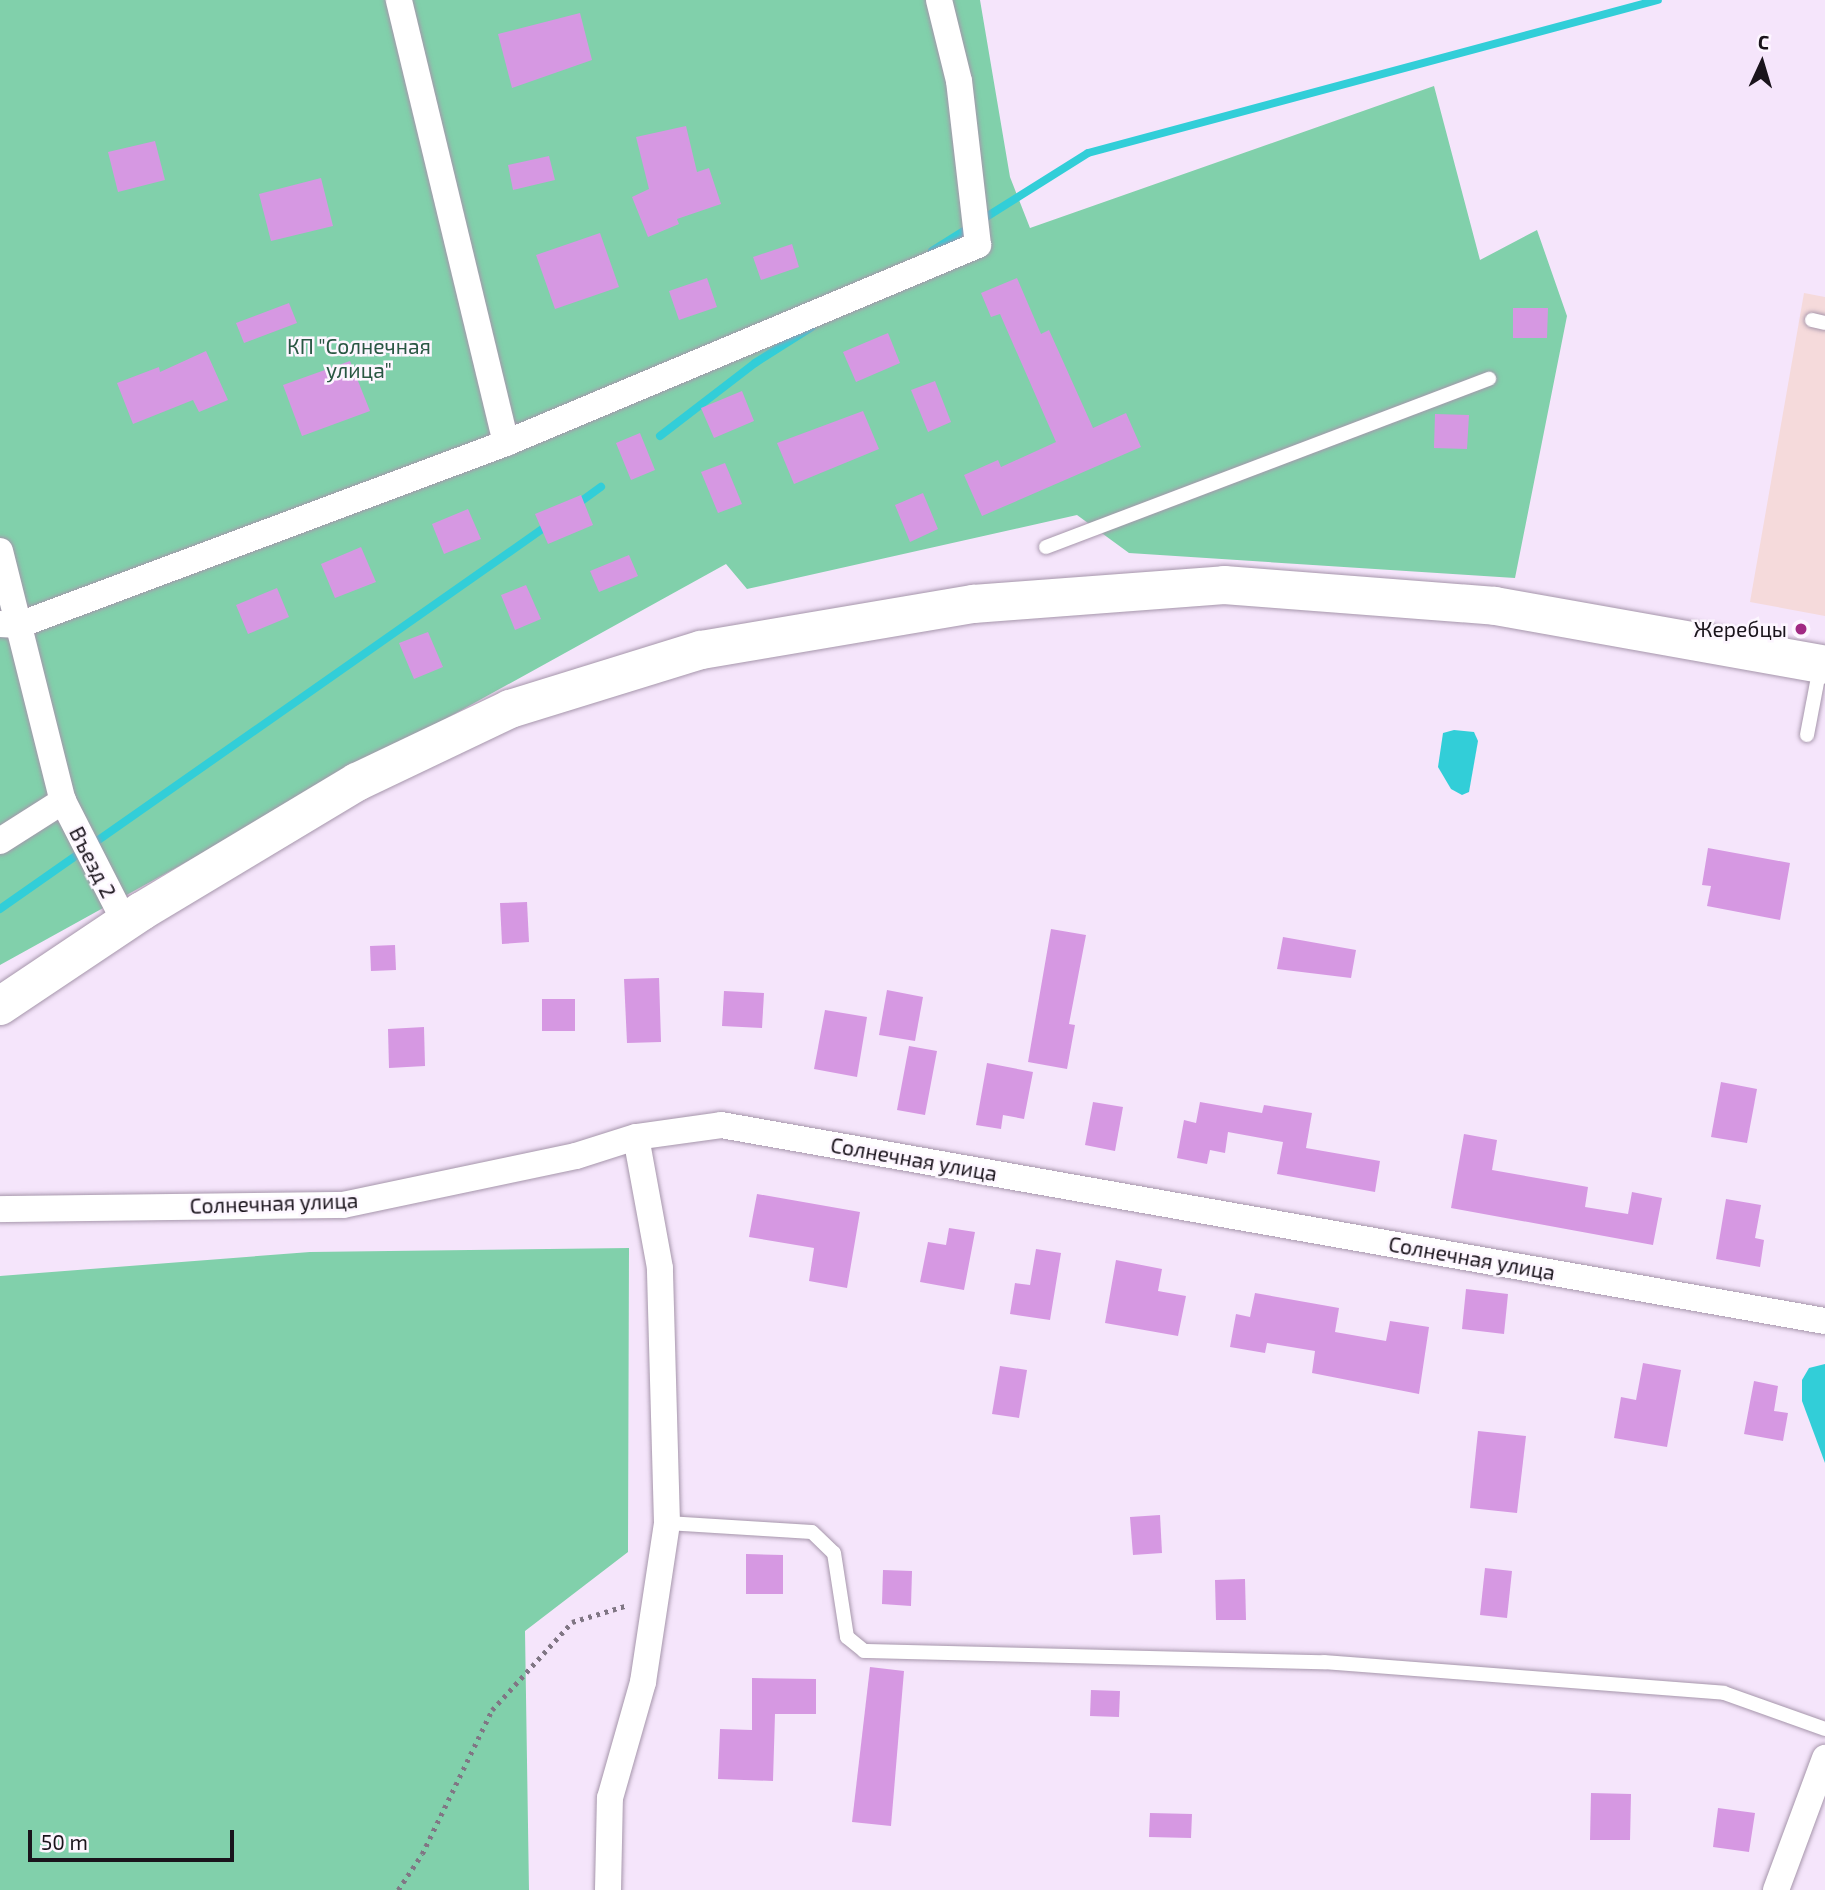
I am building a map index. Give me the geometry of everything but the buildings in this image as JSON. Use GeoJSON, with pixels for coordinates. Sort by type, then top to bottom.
{"type":"FeatureCollection","features":[{"type":"Feature","properties":{"kind":"main road"},"geometry":{"type":"LineString","coordinates":[[0,1006],[125,922],[357,782],[510,709],[701,650],[973,604],[1224,585],[1495,606],[1823,665]]}},
{"type":"Feature","properties":{"kind":"street"},"geometry":{"type":"LineString","coordinates":[[399,0],[506,443]]}},
{"type":"Feature","properties":{"kind":"street"},"geometry":{"type":"LineString","coordinates":[[9,625],[506,443],[978,245],[959,81],[939,0]]}},
{"type":"Feature","properties":{"kind":"street","name":"Въезд 2"},"geometry":{"type":"LineString","coordinates":[[0,551],[9,625],[62,801],[125,922]]}},
{"type":"Feature","properties":{"kind":"street"},"geometry":{"type":"LineString","coordinates":[[0,841],[62,801]]}},
{"type":"Feature","properties":{"kind":"street","name":"Солнечная улица"},"geometry":{"type":"LineString","coordinates":[[0,1209],[343,1205],[576,1156],[636,1137],[721,1125],[1825,1321]]}},
{"type":"Feature","properties":{"kind":"street"},"geometry":{"type":"LineString","coordinates":[[608,1890],[610,1798],[643,1682],[667,1523],[660,1268],[636,1137]]}},
{"type":"Feature","properties":{"kind":"street"},"geometry":{"type":"LineString","coordinates":[[1776,1890],[1825,1758]]}},
{"type":"Feature","properties":{"kind":"lane"},"geometry":{"type":"LineString","coordinates":[[1046,547],[1489,379]]}},
{"type":"Feature","properties":{"kind":"lane"},"geometry":{"type":"LineString","coordinates":[[1807,734],[1823,665]]}},
{"type":"Feature","properties":{"kind":"lane"},"geometry":{"type":"LineString","coordinates":[[667,1523],[812,1532],[834,1553],[848,1637],[864,1651],[1324,1662],[1724,1693],[1825,1729]]}},
{"type":"Feature","properties":{"kind":"path"},"geometry":{"type":"LineString","coordinates":[[398,1890],[422,1854],[492,1710],[572,1622],[655,1596]]}},
{"type":"Feature","properties":{"kind":"shaded area"},"geometry":{"type":"Polygon","coordinates":[[[1804,293],[1825,297],[1825,616],[1750,602],[1804,293]]]}},
{"type":"Feature","properties":{"kind":"green space","name":"КП \"Солнечная улица\""},"geometry":{"type":"Polygon","coordinates":[[[0,0],[980,0],[1010,177],[1030,228],[1434,86],[1480,260],[1537,230],[1567,316],[1515,578],[1129,553],[1077,515],[747,589],[726,564],[0,965],[0,0]]]}},
{"type":"Feature","properties":{"kind":"green space"},"geometry":{"type":"Polygon","coordinates":[[[629,1248],[628,1552],[525,1631],[529,1890],[0,1890],[0,1276],[310,1252],[629,1248]]]}},
{"type":"Feature","properties":{"kind":"water"},"geometry":{"type":"Polygon","coordinates":[[[1454,730],[1474,732],[1478,741],[1469,792],[1462,795],[1451,789],[1438,767],[1443,733],[1454,730]]]}},
{"type":"Feature","properties":{"kind":"water"},"geometry":{"type":"Polygon","coordinates":[[[1825,1364],[1825,1463],[1802,1401],[1802,1380],[1809,1368],[1825,1364]]]}},
{"type":"Feature","properties":{"kind":"waterway"},"geometry":{"type":"LineString","coordinates":[[932,251],[1088,153],[1658,0]]}},
{"type":"Feature","properties":{"kind":"waterway"},"geometry":{"type":"LineString","coordinates":[[660,436],[755,363],[812,327]]}},
{"type":"Feature","properties":{"kind":"waterway"},"geometry":{"type":"LineString","coordinates":[[576,505],[601,487]]}},
{"type":"Feature","properties":{"kind":"waterway"},"geometry":{"type":"LineString","coordinates":[[0,909],[548,525]]}},
{"type":"Feature","properties":{"kind":"place","name":"Жеребцы"},"geometry":{"type":"Point","coordinates":[1801,629]}}]}
